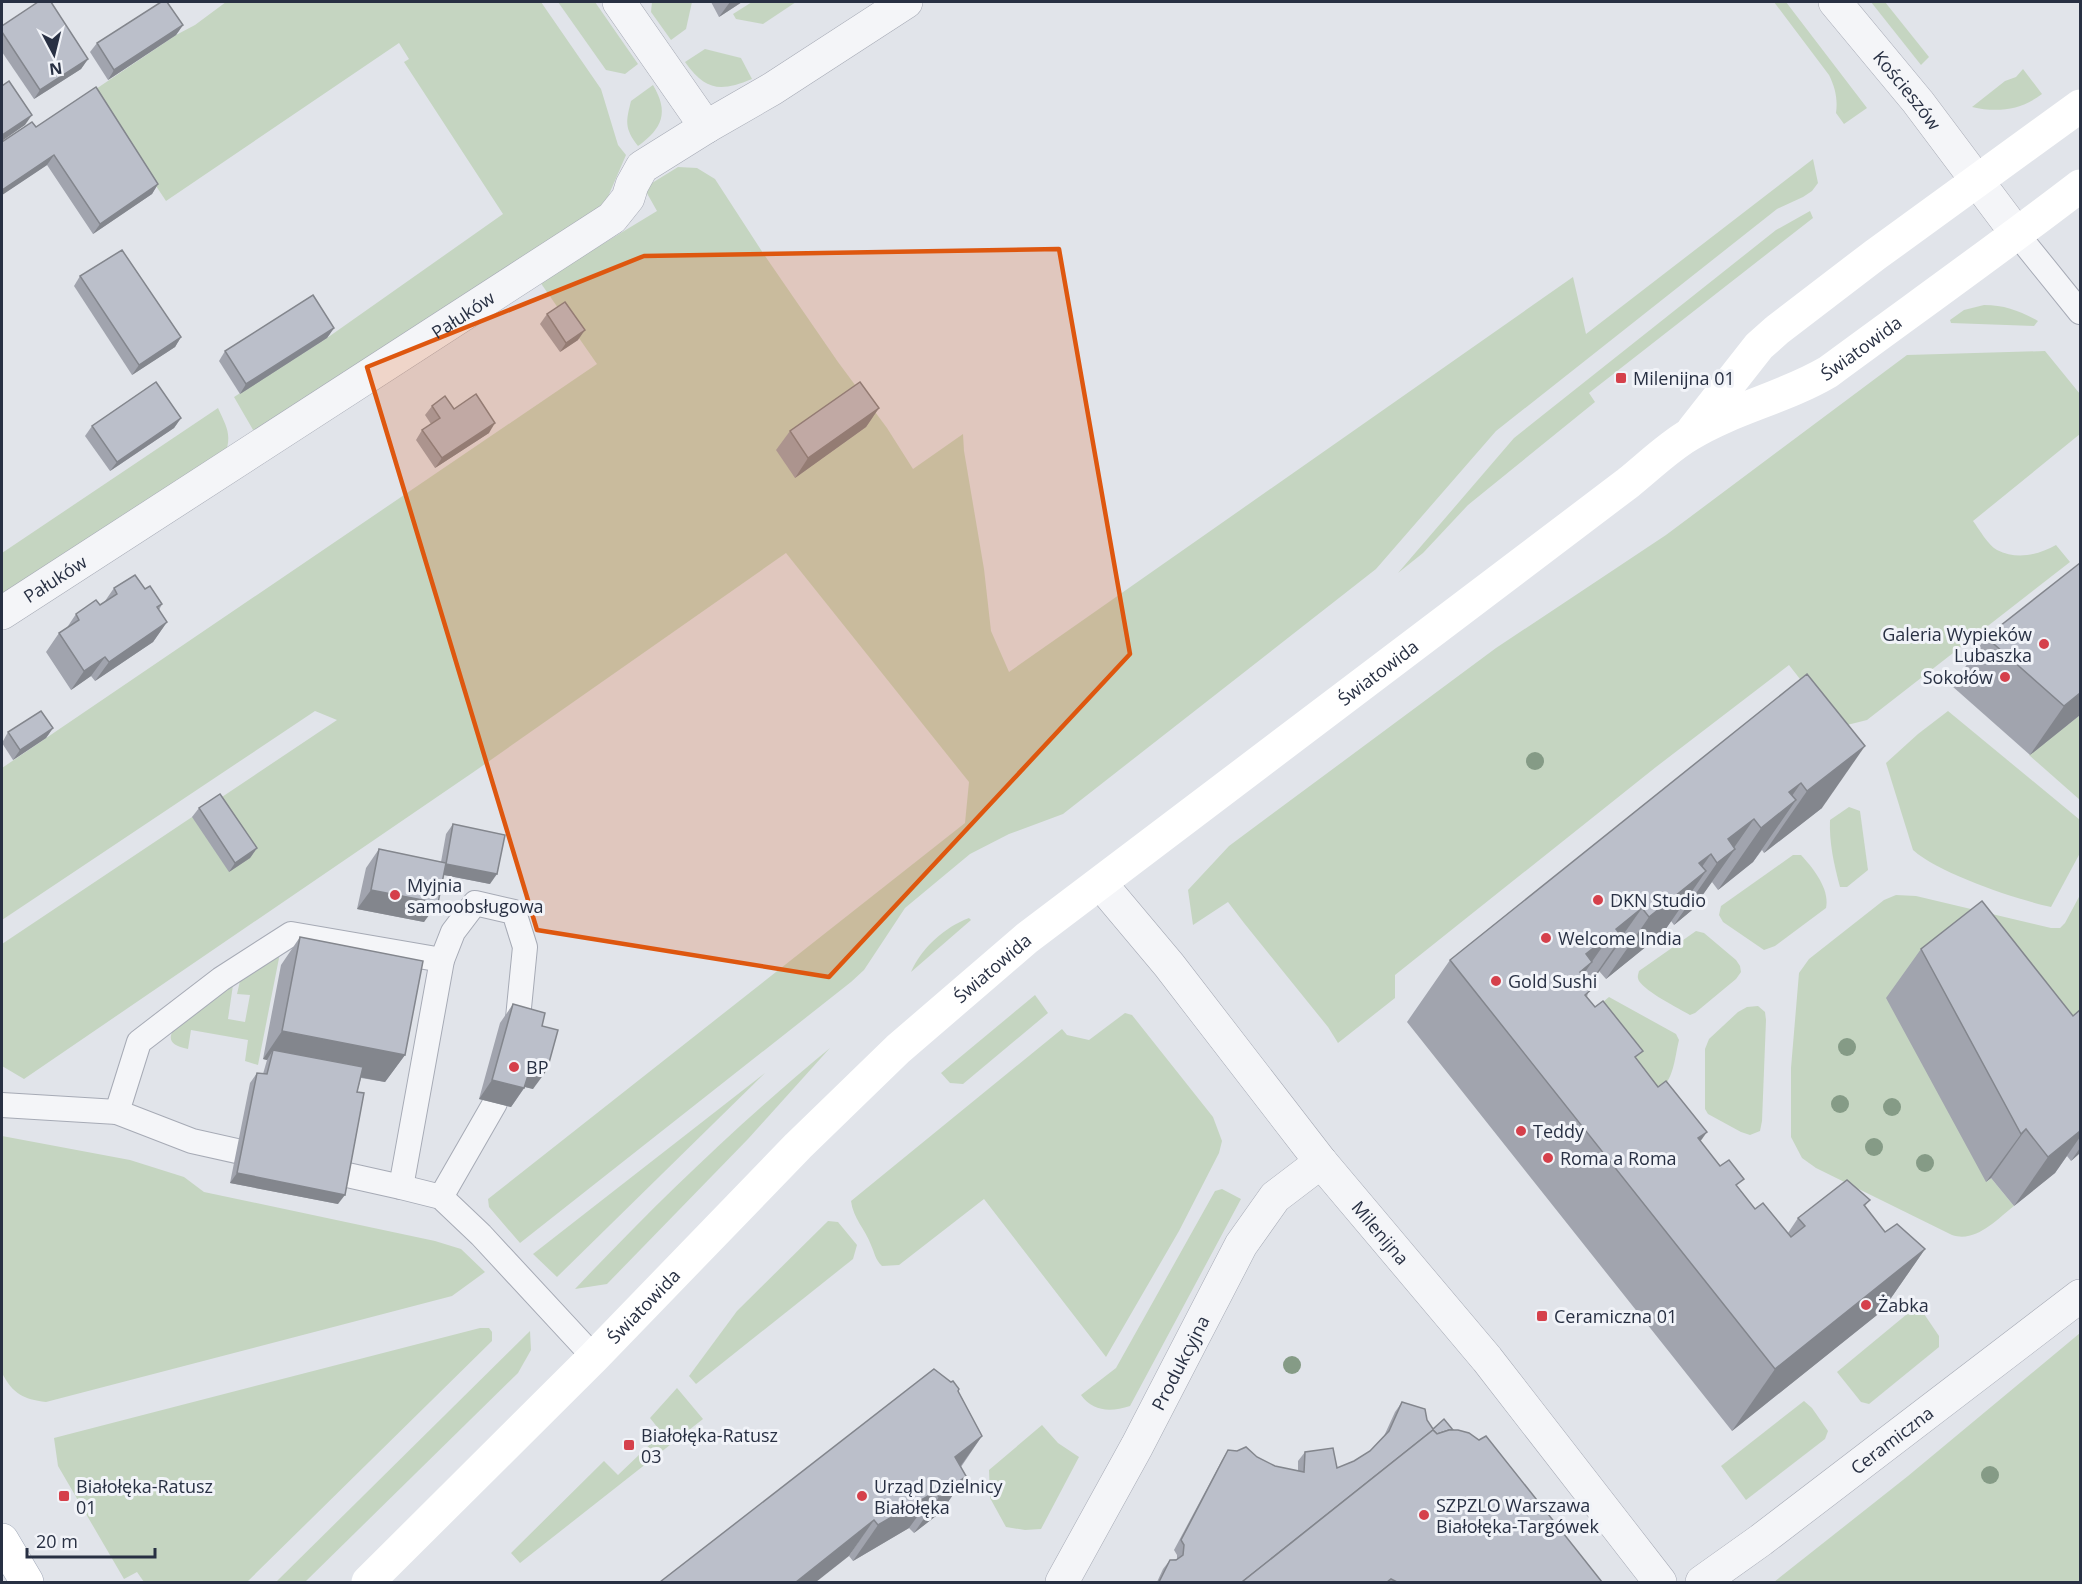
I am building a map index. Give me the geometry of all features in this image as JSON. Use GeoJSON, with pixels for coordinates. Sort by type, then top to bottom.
{"type":"FeatureCollection","features":[{"type":"Feature","properties":{"kind":"street"},"geometry":{"type":"LineString","coordinates":[[619,2],[706,127]]}},
{"type":"Feature","properties":{"kind":"street","name":"Pałuków"},"geometry":{"type":"LineString","coordinates":[[2,613],[612,218],[628,198],[642,167],[772,89],[906,2]]}},
{"type":"Feature","properties":{"kind":"street","name":"Kościeszów"},"geometry":{"type":"LineString","coordinates":[[1835,2],[1918,102],[1977,180]]}},
{"type":"Feature","properties":{"kind":"street","name":"Światowida"},"geometry":{"type":"LineString","coordinates":[[1688,435],[1759,346],[1875,255],[2080,106]]}},
{"type":"Feature","properties":{"kind":"street"},"geometry":{"type":"LineString","coordinates":[[1977,180],[2017,234]]}},
{"type":"Feature","properties":{"kind":"street","name":"Światowida"},"geometry":{"type":"LineString","coordinates":[[368,1582],[594,1357],[798,1146],[898,1049],[1027,938],[1628,483],[1688,435],[1720,419],[1813,381],[1828,372],[2080,186]]}},
{"type":"Feature","properties":{"kind":"street","name":"Milenijna"},"geometry":{"type":"LineString","coordinates":[[1101,884],[1169,965],[1321,1162],[1487,1359],[1660,1582]]}},
{"type":"Feature","properties":{"kind":"street","name":"Produkcyjna"},"geometry":{"type":"LineString","coordinates":[[1062,1582],[1137,1446],[1241,1245],[1275,1197],[1321,1162]]}},
{"type":"Feature","properties":{"kind":"street","name":"Ceramiczna"},"geometry":{"type":"LineString","coordinates":[[1702,1582],[1742,1555],[2080,1296]]}},
{"type":"Feature","properties":{"kind":"street"},"geometry":{"type":"LineString","coordinates":[[2,1540],[27,1582]]}},
{"type":"Feature","properties":{"kind":"lane"},"geometry":{"type":"LineString","coordinates":[[2017,234],[2080,312]]}},
{"type":"Feature","properties":{"kind":"lane"},"geometry":{"type":"LineString","coordinates":[[401,1186],[442,960],[453,932],[475,903],[514,912],[525,947],[517,1028]]}},
{"type":"Feature","properties":{"kind":"lane"},"geometry":{"type":"LineString","coordinates":[[117,1112],[139,1042],[221,979],[291,934],[442,960]]}},
{"type":"Feature","properties":{"kind":"lane"},"geometry":{"type":"LineString","coordinates":[[441,1197],[495,1103]]}},
{"type":"Feature","properties":{"kind":"lane"},"geometry":{"type":"LineString","coordinates":[[2,1105],[117,1112],[192,1141],[401,1186],[441,1197],[481,1235],[594,1357]]}},
{"type":"Feature","properties":{"kind":"highlighted area"},"geometry":{"type":"Polygon","coordinates":[[[1059,249],[1130,654],[829,977],[537,930],[367,367],[644,256],[1059,249]]]}},
{"type":"Feature","properties":{"kind":"green space"},"geometry":{"type":"Polygon","coordinates":[[[226,2],[541,2],[601,89],[618,145],[626,155],[604,206],[256,435],[234,397],[327,338],[503,214],[404,62],[409,59],[399,43],[166,201],[93,91],[176,35],[195,25],[226,2]]]}},
{"type":"Feature","properties":{"kind":"green space"},"geometry":{"type":"Polygon","coordinates":[[[558,2],[595,2],[638,64],[625,74],[606,70],[558,2]]]}},
{"type":"Feature","properties":{"kind":"green space"},"geometry":{"type":"Polygon","coordinates":[[[652,2],[692,2],[686,29],[671,40],[651,12],[652,2]]]}},
{"type":"Feature","properties":{"kind":"green space"},"geometry":{"type":"Polygon","coordinates":[[[752,2],[796,2],[763,24],[736,19],[733,14],[752,2]]]}},
{"type":"Feature","properties":{"kind":"green space"},"geometry":{"type":"Polygon","coordinates":[[[1774,2],[1786,2],[1867,108],[1844,124],[1836,113],[1836,93],[1829,75],[1774,2]]]}},
{"type":"Feature","properties":{"kind":"green space"},"geometry":{"type":"Polygon","coordinates":[[[1871,2],[1885,2],[1929,57],[1921,65],[1871,2]]]}},
{"type":"Feature","properties":{"kind":"green space"},"geometry":{"type":"Polygon","coordinates":[[[705,49],[741,58],[752,79],[722,87],[707,84],[685,62],[705,49]]]}},
{"type":"Feature","properties":{"kind":"green space"},"geometry":{"type":"Polygon","coordinates":[[[2023,69],[2042,94],[2026,104],[2009,109],[1991,110],[1972,107],[2005,81],[2016,77],[2023,69]]]}},
{"type":"Feature","properties":{"kind":"green space"},"geometry":{"type":"Polygon","coordinates":[[[653,85],[661,103],[661,119],[653,133],[638,146],[628,129],[629,108],[631,101],[653,85]]]}},
{"type":"Feature","properties":{"kind":"green space"},"geometry":{"type":"Polygon","coordinates":[[[1813,159],[1818,183],[1812,191],[1777,209],[1496,431],[1376,569],[1063,814],[1009,834],[970,854],[905,908],[864,970],[851,982],[520,1243],[489,1207],[488,1199],[965,823],[969,782],[786,553],[475,771],[24,1079],[2,1066],[2,944],[337,720],[315,711],[2,920],[2,768],[597,364],[540,282],[657,211],[644,188],[678,167],[697,168],[715,179],[763,253],[838,362],[887,428],[913,469],[963,434],[991,631],[1009,672],[1573,277],[1586,334],[1813,159]]]}},
{"type":"Feature","properties":{"kind":"green space"},"geometry":{"type":"Polygon","coordinates":[[[1810,211],[1813,218],[1589,393],[1595,402],[1468,505],[1423,553],[1398,573],[1514,438],[1776,230],[1810,211]]]}},
{"type":"Feature","properties":{"kind":"green space"},"geometry":{"type":"Polygon","coordinates":[[[1984,305],[2012,309],[2038,321],[2034,326],[1951,323],[1950,320],[1964,310],[1984,305]]]}},
{"type":"Feature","properties":{"kind":"green space"},"geometry":{"type":"Polygon","coordinates":[[[2045,351],[2080,394],[2080,434],[1973,521],[1987,541],[1997,550],[2012,555],[2027,555],[2056,545],[2070,562],[1867,720],[1847,725],[1818,702],[1789,665],[1656,767],[1395,975],[1395,998],[1338,1043],[1328,1027],[1228,902],[1193,925],[1188,890],[1229,846],[1496,648],[1666,535],[1907,355],[2045,351]]]}},
{"type":"Feature","properties":{"kind":"green space"},"geometry":{"type":"Polygon","coordinates":[[[218,408],[228,431],[225,455],[2,600],[2,553],[218,408]]]}},
{"type":"Feature","properties":{"kind":"green space"},"geometry":{"type":"Polygon","coordinates":[[[1948,711],[2080,820],[2080,853],[2051,907],[1999,892],[1959,876],[1925,859],[1913,850],[1886,763],[1948,711]]]}},
{"type":"Feature","properties":{"kind":"green space"},"geometry":{"type":"Polygon","coordinates":[[[2080,715],[2080,800],[2029,755],[2080,715]]]}},
{"type":"Feature","properties":{"kind":"green space"},"geometry":{"type":"Polygon","coordinates":[[[1849,807],[1860,811],[1868,870],[1847,887],[1840,887],[1832,854],[1830,820],[1849,807]]]}},
{"type":"Feature","properties":{"kind":"green space"},"geometry":{"type":"Polygon","coordinates":[[[1793,855],[1801,855],[1820,879],[1827,901],[1826,908],[1775,946],[1764,950],[1723,922],[1719,915],[1721,906],[1793,855]]]}},
{"type":"Feature","properties":{"kind":"green space"},"geometry":{"type":"Polygon","coordinates":[[[1896,895],[1916,896],[2051,928],[2060,928],[2080,895],[2080,1032],[1987,1182],[1991,1178],[2014,1206],[1985,1229],[1969,1236],[1952,1235],[1816,1168],[1802,1158],[1791,1137],[1791,1068],[1799,973],[1809,959],[1884,900],[1896,895]]]}},
{"type":"Feature","properties":{"kind":"green space"},"geometry":{"type":"Polygon","coordinates":[[[969,918],[971,920],[911,972],[915,963],[935,939],[951,927],[969,918]]]}},
{"type":"Feature","properties":{"kind":"green space"},"geometry":{"type":"Polygon","coordinates":[[[1696,931],[1704,933],[1736,960],[1741,972],[1736,979],[1690,1015],[1648,990],[1639,981],[1638,976],[1639,971],[1696,931]]]}},
{"type":"Feature","properties":{"kind":"green space"},"geometry":{"type":"Polygon","coordinates":[[[280,953],[258,1065],[245,1061],[248,1040],[191,1030],[188,1049],[173,1043],[172,1032],[179,1023],[233,985],[228,1019],[245,1022],[250,995],[237,994],[240,981],[280,953]]]}},
{"type":"Feature","properties":{"kind":"green space"},"geometry":{"type":"Polygon","coordinates":[[[1035,995],[1048,1013],[963,1084],[950,1083],[941,1073],[1035,995]]]}},
{"type":"Feature","properties":{"kind":"green space"},"geometry":{"type":"Polygon","coordinates":[[[1609,997],[1676,1034],[1679,1040],[1671,1075],[1658,1090],[1572,1028],[1609,997]]]}},
{"type":"Feature","properties":{"kind":"green space"},"geometry":{"type":"Polygon","coordinates":[[[1758,1006],[1765,1012],[1766,1020],[1762,1121],[1760,1131],[1750,1135],[1708,1114],[1705,1109],[1705,1049],[1709,1039],[1738,1012],[1747,1007],[1758,1006]]]}},
{"type":"Feature","properties":{"kind":"green space"},"geometry":{"type":"Polygon","coordinates":[[[1125,1013],[1132,1015],[1213,1117],[1222,1141],[1219,1153],[1179,1231],[1106,1357],[984,1199],[899,1265],[882,1266],[876,1259],[851,1201],[1062,1029],[1067,1035],[1089,1040],[1125,1013]]]}},
{"type":"Feature","properties":{"kind":"green space"},"geometry":{"type":"Polygon","coordinates":[[[830,1048],[748,1139],[607,1284],[575,1289],[699,1164],[830,1048]]]}},
{"type":"Feature","properties":{"kind":"green space"},"geometry":{"type":"Polygon","coordinates":[[[765,1073],[557,1277],[533,1254],[765,1073]]]}},
{"type":"Feature","properties":{"kind":"green space"},"geometry":{"type":"Polygon","coordinates":[[[2,1136],[130,1160],[184,1177],[204,1192],[435,1241],[461,1249],[485,1272],[452,1296],[46,1402],[31,1399],[15,1391],[2,1373],[2,1136]]]}},
{"type":"Feature","properties":{"kind":"green space"},"geometry":{"type":"Polygon","coordinates":[[[1222,1189],[1241,1199],[1130,1406],[1109,1410],[1091,1405],[1081,1395],[1116,1368],[1215,1191],[1222,1189]]]}},
{"type":"Feature","properties":{"kind":"green space"},"geometry":{"type":"Polygon","coordinates":[[[828,1221],[838,1222],[857,1245],[853,1259],[696,1384],[689,1376],[737,1311],[828,1221]]]}},
{"type":"Feature","properties":{"kind":"green space"},"geometry":{"type":"Polygon","coordinates":[[[1918,1305],[1939,1336],[1939,1347],[1869,1404],[1861,1402],[1837,1372],[1918,1305]]]}},
{"type":"Feature","properties":{"kind":"green space"},"geometry":{"type":"Polygon","coordinates":[[[480,1328],[489,1328],[492,1332],[492,1341],[247,1582],[144,1582],[137,1572],[124,1579],[58,1466],[54,1438],[480,1328]]]}},
{"type":"Feature","properties":{"kind":"green space"},"geometry":{"type":"Polygon","coordinates":[[[530,1331],[531,1350],[518,1373],[305,1582],[276,1582],[530,1331]]]}},
{"type":"Feature","properties":{"kind":"green space"},"geometry":{"type":"Polygon","coordinates":[[[2080,1333],[2080,1582],[1774,1582],[1908,1476],[2080,1333]]]}},
{"type":"Feature","properties":{"kind":"green space"},"geometry":{"type":"Polygon","coordinates":[[[677,1388],[703,1419],[520,1563],[511,1553],[604,1461],[618,1475],[662,1433],[650,1418],[677,1388]]]}},
{"type":"Feature","properties":{"kind":"green space"},"geometry":{"type":"Polygon","coordinates":[[[1804,1401],[1812,1408],[1828,1431],[1825,1439],[1746,1500],[1721,1466],[1804,1401]]]}},
{"type":"Feature","properties":{"kind":"green space"},"geometry":{"type":"Polygon","coordinates":[[[1042,1425],[1058,1443],[1079,1457],[1041,1529],[1025,1530],[1006,1527],[990,1498],[989,1470],[1042,1425]]]}},
{"type":"Feature","properties":{"kind":"building"},"geometry":{"type":"Polygon","coordinates":[[[38,2],[51,2],[88,59],[40,90],[2,32],[2,26],[38,2]]]}},
{"type":"Feature","properties":{"kind":"building"},"geometry":{"type":"Polygon","coordinates":[[[161,2],[167,2],[183,25],[114,70],[97,43],[161,2]]]}},
{"type":"Feature","properties":{"kind":"building"},"geometry":{"type":"Polygon","coordinates":[[[9,81],[32,115],[2,135],[2,86],[9,81]]]}},
{"type":"Feature","properties":{"kind":"building"},"geometry":{"type":"Polygon","coordinates":[[[96,87],[158,184],[100,224],[54,155],[2,190],[2,142],[32,122],[36,127],[96,87]]]}},
{"type":"Feature","properties":{"kind":"building"},"geometry":{"type":"Polygon","coordinates":[[[122,250],[181,337],[139,365],[80,276],[122,250]]]}},
{"type":"Feature","properties":{"kind":"building"},"geometry":{"type":"Polygon","coordinates":[[[313,295],[334,328],[246,384],[225,351],[313,295]]]}},
{"type":"Feature","properties":{"kind":"building"},"geometry":{"type":"Polygon","coordinates":[[[565,302],[585,330],[566,343],[547,314],[565,302]]]}},
{"type":"Feature","properties":{"kind":"building"},"geometry":{"type":"Polygon","coordinates":[[[156,382],[181,418],[117,462],[92,426],[156,382]]]}},
{"type":"Feature","properties":{"kind":"building"},"geometry":{"type":"Polygon","coordinates":[[[860,382],[879,408],[808,458],[790,431],[860,382]]]}},
{"type":"Feature","properties":{"kind":"building"},"geometry":{"type":"Polygon","coordinates":[[[476,394],[495,423],[442,458],[422,430],[440,418],[432,406],[445,396],[454,409],[476,394]]]}},
{"type":"Feature","properties":{"kind":"building"},"geometry":{"type":"Polygon","coordinates":[[[2080,563],[2080,693],[2064,706],[1986,637],[2080,563]]]}},
{"type":"Feature","properties":{"kind":"building"},"geometry":{"type":"Polygon","coordinates":[[[135,575],[145,589],[150,586],[162,604],[157,607],[167,622],[109,662],[105,657],[84,671],[59,633],[79,620],[76,614],[96,600],[100,605],[117,594],[114,588],[135,575]]]}},
{"type":"Feature","properties":{"kind":"building"},"geometry":{"type":"Polygon","coordinates":[[[1807,674],[1865,746],[1807,791],[1801,783],[1789,792],[1796,800],[1761,828],[1754,819],[1728,839],[1735,849],[1717,863],[1711,854],[1699,863],[1706,871],[1649,917],[1642,908],[1616,929],[1623,938],[1618,942],[1612,933],[1586,954],[1592,962],[1580,972],[1593,988],[1585,995],[1595,1007],[1603,1001],[1643,1051],[1635,1057],[1658,1087],[1666,1081],[1707,1132],[1698,1138],[1720,1166],[1729,1160],[1744,1179],[1736,1185],[1755,1209],[1763,1203],[1791,1237],[1805,1226],[1798,1218],[1847,1180],[1870,1200],[1864,1205],[1885,1232],[1897,1224],[1925,1249],[1775,1369],[1450,960],[1807,674]]]}},
{"type":"Feature","properties":{"kind":"building"},"geometry":{"type":"Polygon","coordinates":[[[41,711],[53,728],[20,750],[8,732],[41,711]]]}},
{"type":"Feature","properties":{"kind":"building"},"geometry":{"type":"Polygon","coordinates":[[[220,794],[257,848],[235,863],[199,808],[220,794]]]}},
{"type":"Feature","properties":{"kind":"building"},"geometry":{"type":"Polygon","coordinates":[[[453,824],[505,835],[497,874],[446,864],[453,824]]]}},
{"type":"Feature","properties":{"kind":"building"},"geometry":{"type":"Polygon","coordinates":[[[379,849],[446,863],[438,903],[371,890],[379,849]]]}},
{"type":"Feature","properties":{"kind":"building"},"geometry":{"type":"Polygon","coordinates":[[[1982,901],[2073,1016],[2080,1010],[2080,1131],[2048,1157],[2026,1129],[2021,1134],[1921,949],[1982,901]]]}},
{"type":"Feature","properties":{"kind":"building"},"geometry":{"type":"Polygon","coordinates":[[[300,937],[423,961],[405,1055],[282,1031],[300,937]]]}},
{"type":"Feature","properties":{"kind":"building"},"geometry":{"type":"Polygon","coordinates":[[[513,1004],[545,1013],[542,1026],[558,1030],[547,1070],[531,1066],[524,1088],[492,1080],[513,1004]]]}},
{"type":"Feature","properties":{"kind":"building"},"geometry":{"type":"Polygon","coordinates":[[[273,1050],[363,1067],[357,1092],[364,1093],[345,1195],[237,1173],[257,1073],[267,1074],[273,1050]]]}},
{"type":"Feature","properties":{"kind":"building","name":"Urząd Dzielnicy Białołęka"},"geometry":{"type":"Polygon","coordinates":[[[934,1369],[951,1382],[953,1381],[959,1389],[982,1436],[955,1457],[966,1476],[939,1497],[935,1492],[878,1525],[874,1520],[796,1582],[660,1582],[934,1369]]]}},
{"type":"Feature","properties":{"kind":"building"},"geometry":{"type":"Polygon","coordinates":[[[1402,1402],[1425,1409],[1427,1420],[1433,1429],[1444,1419],[1453,1430],[1437,1434],[1433,1430],[1242,1582],[1159,1582],[1170,1560],[1176,1560],[1183,1555],[1184,1545],[1181,1540],[1228,1450],[1237,1451],[1246,1447],[1257,1457],[1275,1466],[1304,1472],[1305,1452],[1333,1448],[1337,1468],[1370,1451],[1389,1431],[1402,1402]]]}},
{"type":"Feature","properties":{"kind":"building","name":"SZPZLO Warszawa Białołęka-Targówek"},"geometry":{"type":"Polygon","coordinates":[[[1433,1430],[1437,1434],[1458,1430],[1469,1433],[1479,1440],[1486,1436],[1602,1582],[1397,1582],[1391,1579],[1387,1582],[1242,1582],[1433,1430]]]}},
{"type":"Feature","properties":{"kind":"place","name":"Milenijna 01"},"geometry":{"type":"Point","coordinates":[1621,378]}},
{"type":"Feature","properties":{"kind":"place","name":"Galeria Wypieków Lubaszka"},"geometry":{"type":"Point","coordinates":[2044,644]}},
{"type":"Feature","properties":{"kind":"place","name":"Sokołów"},"geometry":{"type":"Point","coordinates":[2005,677]}},
{"type":"Feature","properties":{"kind":"place","name":"Myjnia samoobsługowa"},"geometry":{"type":"Point","coordinates":[395,895]}},
{"type":"Feature","properties":{"kind":"place","name":"DKN Studio"},"geometry":{"type":"Point","coordinates":[1598,900]}},
{"type":"Feature","properties":{"kind":"place","name":"Welcome India"},"geometry":{"type":"Point","coordinates":[1546,938]}},
{"type":"Feature","properties":{"kind":"place","name":"Gold Sushi"},"geometry":{"type":"Point","coordinates":[1496,981]}},
{"type":"Feature","properties":{"kind":"place","name":"BP"},"geometry":{"type":"Point","coordinates":[514,1067]}},
{"type":"Feature","properties":{"kind":"place","name":"Teddy"},"geometry":{"type":"Point","coordinates":[1521,1131]}},
{"type":"Feature","properties":{"kind":"place","name":"Roma a Roma"},"geometry":{"type":"Point","coordinates":[1548,1158]}},
{"type":"Feature","properties":{"kind":"place","name":"Żabka"},"geometry":{"type":"Point","coordinates":[1866,1305]}},
{"type":"Feature","properties":{"kind":"place","name":"Ceramiczna 01"},"geometry":{"type":"Point","coordinates":[1542,1316]}},
{"type":"Feature","properties":{"kind":"place","name":"Białołęka-Ratusz 03"},"geometry":{"type":"Point","coordinates":[629,1445]}},
{"type":"Feature","properties":{"kind":"place","name":"Białołęka-Ratusz 01"},"geometry":{"type":"Point","coordinates":[64,1496]}},
{"type":"Feature","properties":{"kind":"place","name":"Urząd Dzielnicy Białołęka"},"geometry":{"type":"Point","coordinates":[862,1496]}},
{"type":"Feature","properties":{"kind":"place","name":"SZPZLO Warszawa Białołęka-Targówek"},"geometry":{"type":"Point","coordinates":[1424,1515]}}]}
